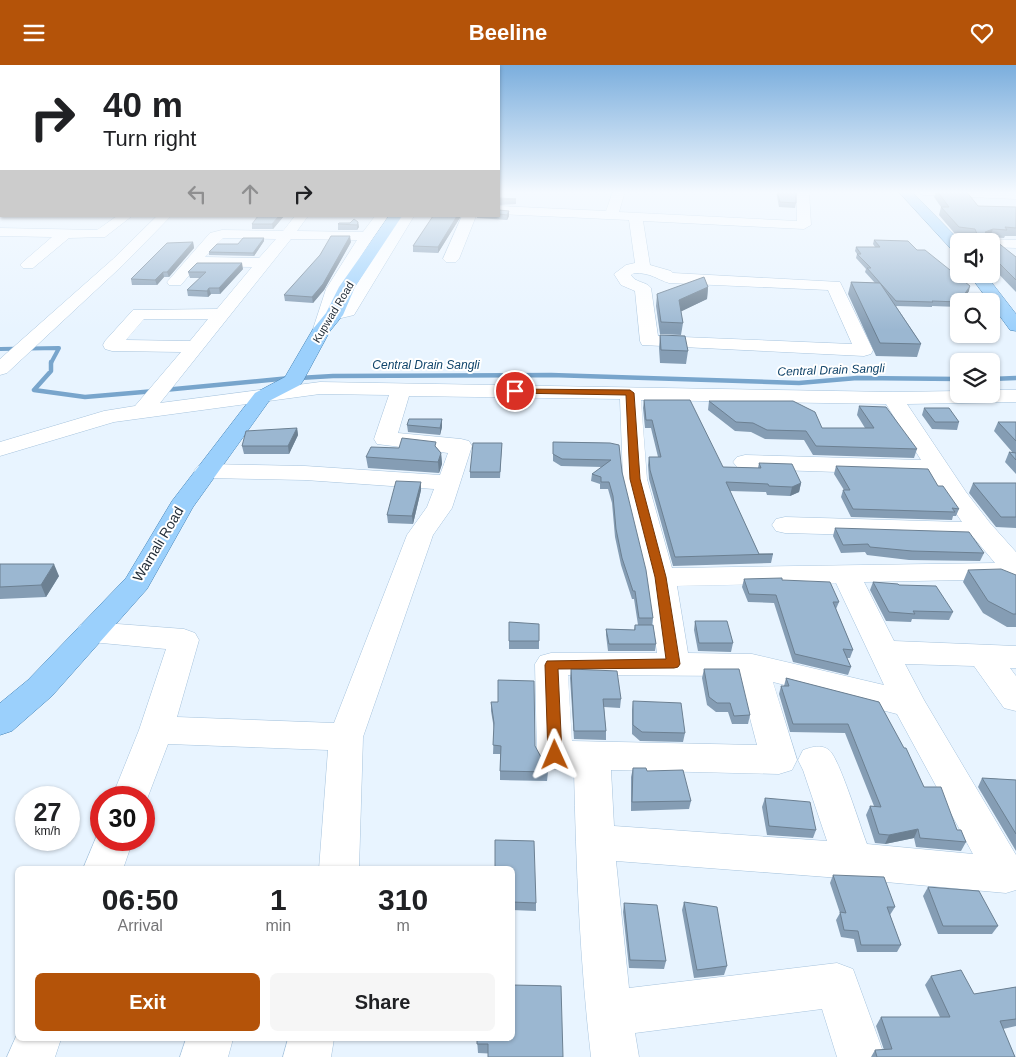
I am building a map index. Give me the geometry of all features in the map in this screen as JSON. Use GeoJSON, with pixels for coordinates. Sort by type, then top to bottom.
{"type":"FeatureCollection","features":[{"type":"Feature","properties":{"kind":"main road","name":"Kupwad Road"},"geometry":{"type":"LineString","coordinates":[[262,397],[292,381],[347,287],[381,237]]}},
{"type":"Feature","properties":{"kind":"main road"},"geometry":{"type":"LineString","coordinates":[[984,283],[1016,326]]}},
{"type":"Feature","properties":{"kind":"main road","name":"Warnali Road"},"geometry":{"type":"LineString","coordinates":[[0,722],[40,688],[137,583],[181,506],[262,397]]}},
{"type":"Feature","properties":{"kind":"street"},"geometry":{"type":"LineString","coordinates":[[28,265],[56,237]]}},
{"type":"Feature","properties":{"kind":"street"},"geometry":{"type":"LineString","coordinates":[[0,369],[144,237]]}},
{"type":"Feature","properties":{"kind":"street"},"geometry":{"type":"LineString","coordinates":[[175,282],[214,237]]}},
{"type":"Feature","properties":{"kind":"street"},"geometry":{"type":"LineString","coordinates":[[142,412],[285,237]]}},
{"type":"Feature","properties":{"kind":"street"},"geometry":{"type":"LineString","coordinates":[[328,322],[334,289],[354,253],[366,237]]}},
{"type":"Feature","properties":{"kind":"street"},"geometry":{"type":"LineString","coordinates":[[328,322],[348,311],[394,237]]}},
{"type":"Feature","properties":{"kind":"street"},"geometry":{"type":"LineString","coordinates":[[450,259],[460,237]]}},
{"type":"Feature","properties":{"kind":"street"},"geometry":{"type":"LineString","coordinates":[[638,237],[643,268]]}},
{"type":"Feature","properties":{"kind":"street"},"geometry":{"type":"LineString","coordinates":[[1000,243],[1016,244]]}},
{"type":"Feature","properties":{"kind":"street"},"geometry":{"type":"LineString","coordinates":[[193,261],[264,263]]}},
{"type":"Feature","properties":{"kind":"street"},"geometry":{"type":"LineString","coordinates":[[644,288],[649,341],[864,351],[834,285],[668,278],[665,274],[643,268],[631,268],[622,274],[627,282],[644,288],[660,285],[667,282],[668,278]]}},
{"type":"Feature","properties":{"kind":"street"},"geometry":{"type":"LineString","coordinates":[[195,347],[112,345],[139,314],[222,314]]}},
{"type":"Feature","properties":{"kind":"street"},"geometry":{"type":"LineString","coordinates":[[0,449],[112,416],[320,388],[893,398],[1016,395]]}},
{"type":"Feature","properties":{"kind":"street"},"geometry":{"type":"LineString","coordinates":[[338,866],[346,737],[420,535],[439,508],[461,446],[385,439],[401,390]]}},
{"type":"Feature","properties":{"kind":"street"},"geometry":{"type":"LineString","coordinates":[[630,393],[635,479],[660,577],[674,664]]}},
{"type":"Feature","properties":{"kind":"street"},"geometry":{"type":"LineString","coordinates":[[660,577],[1015,571],[1011,555],[982,530],[893,398]]}},
{"type":"Feature","properties":{"kind":"street"},"geometry":{"type":"LineString","coordinates":[[745,462],[938,467]]}},
{"type":"Feature","properties":{"kind":"street"},"geometry":{"type":"LineString","coordinates":[[206,471],[305,473],[448,483]]}},
{"type":"Feature","properties":{"kind":"street"},"geometry":{"type":"LineString","coordinates":[[785,525],[982,530]]}},
{"type":"Feature","properties":{"kind":"street"},"geometry":{"type":"LineString","coordinates":[[846,574],[909,704],[1013,880]]}},
{"type":"Feature","properties":{"kind":"street"},"geometry":{"type":"LineString","coordinates":[[91,633],[184,639],[156,730],[134,786]]}},
{"type":"Feature","properties":{"kind":"street"},"geometry":{"type":"LineString","coordinates":[[883,652],[1016,657]]}},
{"type":"Feature","properties":{"kind":"street"},"geometry":{"type":"LineString","coordinates":[[982,655],[1016,699]]}},
{"type":"Feature","properties":{"kind":"street"},"geometry":{"type":"LineString","coordinates":[[752,665],[779,759],[555,755],[551,665],[752,665],[909,704]]}},
{"type":"Feature","properties":{"kind":"street"},"geometry":{"type":"LineString","coordinates":[[156,730],[346,737]]}},
{"type":"Feature","properties":{"kind":"street"},"geometry":{"type":"LineString","coordinates":[[592,756],[595,842],[609,1013],[615,1057]]}},
{"type":"Feature","properties":{"kind":"street"},"geometry":{"type":"LineString","coordinates":[[816,760],[819,763],[853,861]]}},
{"type":"Feature","properties":{"kind":"street"},"geometry":{"type":"LineString","coordinates":[[595,842],[853,861],[1013,880]]}},
{"type":"Feature","properties":{"kind":"street"},"geometry":{"type":"LineString","coordinates":[[104,866],[110,851]]}},
{"type":"Feature","properties":{"kind":"street"},"geometry":{"type":"LineString","coordinates":[[609,1013],[837,985],[861,1057]]}},
{"type":"Feature","properties":{"kind":"street"},"geometry":{"type":"LineString","coordinates":[[31,1057],[37,1041]]}},
{"type":"Feature","properties":{"kind":"street"},"geometry":{"type":"LineString","coordinates":[[204,1057],[208,1041]]}},
{"type":"Feature","properties":{"kind":"street"},"geometry":{"type":"LineString","coordinates":[[307,1057],[311,1041]]}},
{"type":"Feature","properties":{"kind":"building"},"geometry":{"type":"Polygon","coordinates":[[[330,237],[349,237],[323,284],[312,297],[284,295],[320,255],[330,237]]]}},
{"type":"Feature","properties":{"kind":"building"},"geometry":{"type":"Polygon","coordinates":[[[419,237],[444,237],[438,247],[413,246],[419,237]]]}},
{"type":"Feature","properties":{"kind":"building"},"geometry":{"type":"Polygon","coordinates":[[[243,238],[264,238],[253,253],[209,252],[217,244],[238,244],[243,238]]]}},
{"type":"Feature","properties":{"kind":"building"},"geometry":{"type":"Polygon","coordinates":[[[874,240],[908,241],[917,250],[925,250],[950,270],[950,283],[966,283],[970,286],[965,293],[950,293],[950,302],[896,301],[867,268],[871,268],[857,254],[861,254],[856,247],[880,247],[874,240]]]}},
{"type":"Feature","properties":{"kind":"building"},"geometry":{"type":"Polygon","coordinates":[[[193,242],[167,272],[163,272],[155,280],[131,279],[167,243],[193,242]]]}},
{"type":"Feature","properties":{"kind":"building"},"geometry":{"type":"Polygon","coordinates":[[[1000,244],[1016,257],[1016,280],[1000,264],[1000,244]]]}},
{"type":"Feature","properties":{"kind":"building"},"geometry":{"type":"Polygon","coordinates":[[[197,263],[242,263],[219,288],[209,288],[207,291],[187,290],[206,272],[188,272],[197,263]]]}},
{"type":"Feature","properties":{"kind":"building"},"geometry":{"type":"Polygon","coordinates":[[[704,277],[708,287],[679,300],[683,323],[661,322],[657,294],[704,277]]]}},
{"type":"Feature","properties":{"kind":"building"},"geometry":{"type":"Polygon","coordinates":[[[851,282],[880,283],[921,344],[880,343],[851,282]]]}},
{"type":"Feature","properties":{"kind":"building"},"geometry":{"type":"Polygon","coordinates":[[[660,335],[685,336],[688,351],[661,350],[660,335]]]}},
{"type":"Feature","properties":{"kind":"building"},"geometry":{"type":"Polygon","coordinates":[[[644,400],[690,400],[723,467],[761,468],[759,463],[792,464],[801,483],[792,487],[726,482],[759,554],[773,554],[675,557],[650,470],[649,457],[661,457],[652,420],[646,420],[644,400]]]}},
{"type":"Feature","properties":{"kind":"building"},"geometry":{"type":"Polygon","coordinates":[[[709,401],[793,401],[815,412],[822,428],[874,428],[859,406],[886,407],[917,449],[816,446],[806,431],[767,430],[753,423],[736,422],[709,401]]]}},
{"type":"Feature","properties":{"kind":"building"},"geometry":{"type":"Polygon","coordinates":[[[924,408],[949,408],[959,422],[935,422],[924,408]]]}},
{"type":"Feature","properties":{"kind":"building"},"geometry":{"type":"Polygon","coordinates":[[[409,419],[442,419],[440,428],[407,425],[409,419]]]}},
{"type":"Feature","properties":{"kind":"building"},"geometry":{"type":"Polygon","coordinates":[[[998,422],[1016,422],[1016,441],[998,422]]]}},
{"type":"Feature","properties":{"kind":"building"},"geometry":{"type":"Polygon","coordinates":[[[297,428],[288,446],[242,446],[246,431],[297,428]]]}},
{"type":"Feature","properties":{"kind":"building"},"geometry":{"type":"Polygon","coordinates":[[[402,438],[436,442],[435,446],[441,453],[438,462],[366,457],[371,447],[399,448],[402,438]]]}},
{"type":"Feature","properties":{"kind":"building"},"geometry":{"type":"Polygon","coordinates":[[[553,442],[610,443],[619,445],[622,472],[646,570],[653,618],[639,618],[635,591],[633,591],[622,558],[616,529],[613,496],[609,482],[601,482],[601,477],[592,474],[611,460],[562,459],[553,454],[553,442]]]}},
{"type":"Feature","properties":{"kind":"building"},"geometry":{"type":"Polygon","coordinates":[[[473,443],[502,443],[500,472],[470,472],[473,443]]]}},
{"type":"Feature","properties":{"kind":"building"},"geometry":{"type":"Polygon","coordinates":[[[1009,452],[1016,453],[1016,460],[1009,452]]]}},
{"type":"Feature","properties":{"kind":"building"},"geometry":{"type":"Polygon","coordinates":[[[836,466],[928,469],[938,486],[943,486],[959,509],[952,508],[955,512],[853,509],[843,490],[850,490],[836,466]]]}},
{"type":"Feature","properties":{"kind":"building"},"geometry":{"type":"Polygon","coordinates":[[[396,481],[421,482],[412,516],[387,515],[396,481]]]}},
{"type":"Feature","properties":{"kind":"building"},"geometry":{"type":"Polygon","coordinates":[[[973,483],[1016,483],[1016,517],[1001,517],[973,483]]]}},
{"type":"Feature","properties":{"kind":"building"},"geometry":{"type":"Polygon","coordinates":[[[835,528],[969,532],[984,553],[912,551],[870,547],[868,544],[843,545],[835,528]]]}},
{"type":"Feature","properties":{"kind":"building"},"geometry":{"type":"Polygon","coordinates":[[[0,564],[54,564],[41,585],[0,587],[0,564]]]}},
{"type":"Feature","properties":{"kind":"building"},"geometry":{"type":"Polygon","coordinates":[[[1001,569],[1016,575],[1016,614],[988,601],[968,570],[1001,569]]]}},
{"type":"Feature","properties":{"kind":"building"},"geometry":{"type":"Polygon","coordinates":[[[782,578],[782,580],[830,582],[839,602],[833,602],[853,650],[843,649],[851,667],[795,654],[776,595],[749,594],[744,579],[782,578]]]}},
{"type":"Feature","properties":{"kind":"building"},"geometry":{"type":"Polygon","coordinates":[[[873,582],[936,586],[953,612],[913,611],[915,614],[889,612],[873,582]]]}},
{"type":"Feature","properties":{"kind":"building"},"geometry":{"type":"Polygon","coordinates":[[[695,621],[727,621],[733,643],[699,643],[695,621]]]}},
{"type":"Feature","properties":{"kind":"building"},"geometry":{"type":"Polygon","coordinates":[[[509,622],[539,624],[539,641],[509,641],[509,622]]]}},
{"type":"Feature","properties":{"kind":"building"},"geometry":{"type":"Polygon","coordinates":[[[635,625],[653,625],[656,644],[609,644],[606,629],[635,630],[635,625]]]}},
{"type":"Feature","properties":{"kind":"building"},"geometry":{"type":"Polygon","coordinates":[[[571,669],[617,671],[621,699],[603,699],[606,731],[574,731],[571,669]]]}},
{"type":"Feature","properties":{"kind":"building"},"geometry":{"type":"Polygon","coordinates":[[[704,669],[739,669],[750,715],[734,716],[730,703],[717,703],[709,697],[704,669]]]}},
{"type":"Feature","properties":{"kind":"building"},"geometry":{"type":"Polygon","coordinates":[[[786,678],[879,702],[904,748],[906,748],[924,787],[941,787],[957,830],[961,830],[966,842],[920,838],[918,829],[889,835],[879,834],[870,806],[881,807],[848,724],[793,724],[781,686],[789,686],[786,678]]]}},
{"type":"Feature","properties":{"kind":"building"},"geometry":{"type":"Polygon","coordinates":[[[498,680],[534,681],[535,746],[541,757],[547,760],[548,772],[500,771],[501,746],[493,745],[494,723],[491,702],[498,702],[498,680]]]}},
{"type":"Feature","properties":{"kind":"building"},"geometry":{"type":"Polygon","coordinates":[[[633,701],[681,703],[685,733],[642,732],[633,725],[633,701]]]}},
{"type":"Feature","properties":{"kind":"building"},"geometry":{"type":"Polygon","coordinates":[[[633,768],[646,768],[647,771],[683,770],[691,801],[632,802],[633,768]]]}},
{"type":"Feature","properties":{"kind":"building"},"geometry":{"type":"Polygon","coordinates":[[[982,778],[1016,780],[1016,834],[982,778]]]}},
{"type":"Feature","properties":{"kind":"building"},"geometry":{"type":"Polygon","coordinates":[[[765,798],[810,802],[816,830],[769,826],[765,798]]]}},
{"type":"Feature","properties":{"kind":"building"},"geometry":{"type":"Polygon","coordinates":[[[495,840],[534,841],[536,903],[515,902],[515,866],[495,866],[495,840]]]}},
{"type":"Feature","properties":{"kind":"building"},"geometry":{"type":"Polygon","coordinates":[[[833,875],[884,877],[895,907],[887,907],[901,945],[861,945],[858,931],[844,930],[840,912],[846,913],[833,875]]]}},
{"type":"Feature","properties":{"kind":"building"},"geometry":{"type":"Polygon","coordinates":[[[928,887],[979,891],[998,926],[943,926],[928,887]]]}},
{"type":"Feature","properties":{"kind":"building"},"geometry":{"type":"Polygon","coordinates":[[[684,902],[717,907],[727,966],[697,970],[684,902]]]}},
{"type":"Feature","properties":{"kind":"building"},"geometry":{"type":"Polygon","coordinates":[[[624,903],[657,905],[666,961],[630,960],[624,903]]]}},
{"type":"Feature","properties":{"kind":"building"},"geometry":{"type":"Polygon","coordinates":[[[961,970],[974,994],[1016,987],[1016,1019],[1000,1021],[1015,1057],[877,1057],[875,1050],[892,1049],[881,1017],[950,1017],[931,976],[961,970]]]}},
{"type":"Feature","properties":{"kind":"building"},"geometry":{"type":"Polygon","coordinates":[[[515,985],[561,986],[563,1057],[488,1057],[488,1044],[477,1044],[477,1041],[515,1041],[515,985]]]}},
{"type":"Feature","properties":{"kind":"waterway","name":"Central Drain Sangli"},"geometry":{"type":"LineString","coordinates":[[0,349],[59,348],[51,363]]}},
{"type":"Feature","properties":{"kind":"waterway","name":"Central Drain Sangli"},"geometry":{"type":"LineString","coordinates":[[51,363],[51,371],[34,390],[85,397],[155,391]]}},
{"type":"Feature","properties":{"kind":"waterway","name":"Central Drain Sangli"},"geometry":{"type":"LineString","coordinates":[[299,378],[333,376],[551,375],[799,383],[857,378],[950,379]]}},
{"type":"Feature","properties":{"kind":"waterway","name":"Central Drain Sangli"},"geometry":{"type":"LineString","coordinates":[[164,390],[290,378]]}},
{"type":"Feature","properties":{"kind":"waterway","name":"Central Drain Sangli"},"geometry":{"type":"LineString","coordinates":[[1000,379],[1016,378]]}},
{"type":"Feature","properties":{"kind":"route"},"geometry":{"type":"LineString","coordinates":[[515,391],[630,393],[635,479],[660,577],[674,664],[551,665],[555,755]]}}]}
